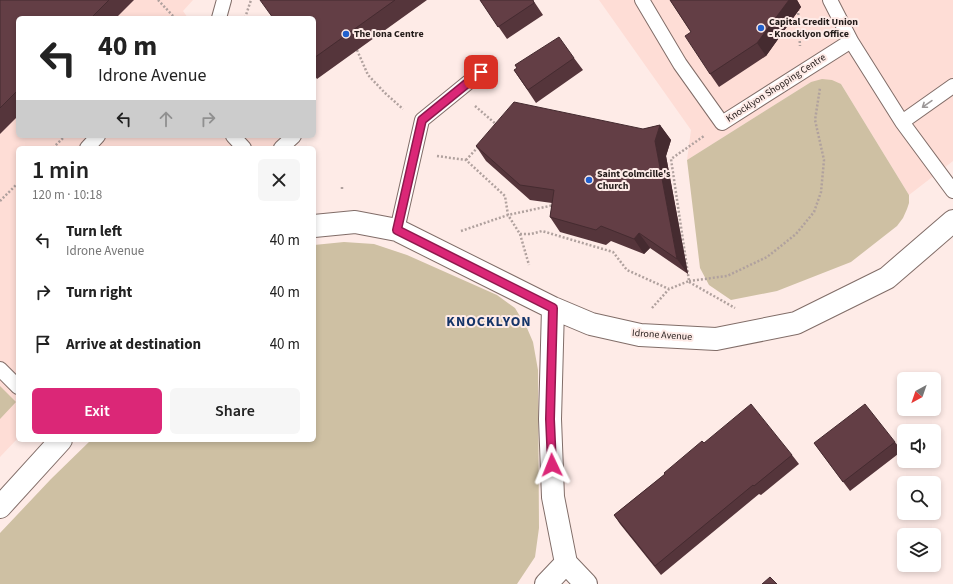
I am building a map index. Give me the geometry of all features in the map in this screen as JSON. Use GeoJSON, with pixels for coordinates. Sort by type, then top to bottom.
{"type":"FeatureCollection","features":[{"type":"Feature","properties":{"kind":"street","name":"Idrone Avenue"},"geometry":{"type":"LineString","coordinates":[[316,226],[355,222],[397,230],[553,308],[591,324],[640,335],[716,339],[796,323],[887,278],[953,221]]}},
{"type":"Feature","properties":{"kind":"street"},"geometry":{"type":"LineString","coordinates":[[553,308],[550,419],[553,497],[566,563],[586,584]]}},
{"type":"Feature","properties":{"kind":"street"},"geometry":{"type":"LineString","coordinates":[[0,507],[59,442]]}},
{"type":"Feature","properties":{"kind":"street"},"geometry":{"type":"LineString","coordinates":[[546,584],[566,563]]}},
{"type":"Feature","properties":{"kind":"lane"},"geometry":{"type":"LineString","coordinates":[[220,16],[224,0]]}},
{"type":"Feature","properties":{"kind":"lane","name":"Knocklyon Shopping Centre"},"geometry":{"type":"LineString","coordinates":[[642,0],[680,64],[722,123],[852,41]]}},
{"type":"Feature","properties":{"kind":"lane"},"geometry":{"type":"LineString","coordinates":[[830,0],[852,41],[902,122],[953,191]]}},
{"type":"Feature","properties":{"kind":"lane"},"geometry":{"type":"LineString","coordinates":[[397,230],[422,120],[481,72]]}},
{"type":"Feature","properties":{"kind":"lane"},"geometry":{"type":"LineString","coordinates":[[902,122],[953,86]]}},
{"type":"Feature","properties":{"kind":"lane"},"geometry":{"type":"LineString","coordinates":[[89,146],[96,138]]}},
{"type":"Feature","properties":{"kind":"lane"},"geometry":{"type":"LineString","coordinates":[[235,138],[242,146]]}},
{"type":"Feature","properties":{"kind":"lane"},"geometry":{"type":"LineString","coordinates":[[283,146],[292,138]]}},
{"type":"Feature","properties":{"kind":"lane"},"geometry":{"type":"LineString","coordinates":[[0,369],[16,385]]}},
{"type":"Feature","properties":{"kind":"path"},"geometry":{"type":"LineString","coordinates":[[158,0],[173,16]]}},
{"type":"Feature","properties":{"kind":"path"},"geometry":{"type":"LineString","coordinates":[[246,16],[251,0]]}},
{"type":"Feature","properties":{"kind":"path"},"geometry":{"type":"LineString","coordinates":[[796,5],[799,10],[800,46]]}},
{"type":"Feature","properties":{"kind":"path"},"geometry":{"type":"LineString","coordinates":[[357,50],[368,75],[404,110],[422,120]]}},
{"type":"Feature","properties":{"kind":"path"},"geometry":{"type":"LineString","coordinates":[[650,311],[669,289],[689,281],[726,276],[767,257],[796,234],[814,212],[821,192],[824,160],[815,120],[821,86]]}},
{"type":"Feature","properties":{"kind":"path"},"geometry":{"type":"LineString","coordinates":[[458,91],[497,126]]}},
{"type":"Feature","properties":{"kind":"path"},"geometry":{"type":"LineString","coordinates":[[689,281],[671,159],[722,123]]}},
{"type":"Feature","properties":{"kind":"path"},"geometry":{"type":"LineString","coordinates":[[55,146],[63,138]]}},
{"type":"Feature","properties":{"kind":"path"},"geometry":{"type":"LineString","coordinates":[[466,160],[481,143]]}},
{"type":"Feature","properties":{"kind":"path"},"geometry":{"type":"LineString","coordinates":[[415,152],[466,160],[505,196],[508,215],[520,234],[530,265]]}},
{"type":"Feature","properties":{"kind":"path"},"geometry":{"type":"LineString","coordinates":[[0,201],[16,185]]}},
{"type":"Feature","properties":{"kind":"path"},"geometry":{"type":"LineString","coordinates":[[460,232],[508,215],[557,204]]}},
{"type":"Feature","properties":{"kind":"path"},"geometry":{"type":"LineString","coordinates":[[520,234],[531,234],[542,231],[613,252],[627,270],[669,289]]}},
{"type":"Feature","properties":{"kind":"path"},"geometry":{"type":"LineString","coordinates":[[689,281],[737,309]]}},
{"type":"Feature","properties":{"kind":"shaded area"},"geometry":{"type":"Polygon","coordinates":[[[0,0],[193,0],[183,11],[187,16],[16,16],[16,138],[278,138],[284,146],[16,146],[16,440],[0,457],[0,0]]]}},
{"type":"Feature","properties":{"kind":"shaded area"},"geometry":{"type":"Polygon","coordinates":[[[599,0],[953,0],[953,161],[909,195],[841,84],[811,82],[687,160],[691,130],[599,0]]]}},
{"type":"Feature","properties":{"kind":"shaded area"},"geometry":{"type":"Polygon","coordinates":[[[822,79],[832,80],[841,84],[909,195],[907,209],[897,226],[851,262],[777,291],[731,300],[709,285],[700,268],[687,160],[811,82],[822,79]]]}},
{"type":"Feature","properties":{"kind":"shaded area"},"geometry":{"type":"Polygon","coordinates":[[[344,242],[374,244],[407,255],[497,295],[515,308],[527,328],[533,342],[538,370],[539,528],[535,557],[517,584],[0,584],[0,533],[51,479],[89,442],[316,442],[316,245],[344,242]]]}},
{"type":"Feature","properties":{"kind":"shaded area"},"geometry":{"type":"Polygon","coordinates":[[[0,386],[16,402],[0,419],[0,386]]]}},
{"type":"Feature","properties":{"kind":"building"},"geometry":{"type":"Polygon","coordinates":[[[0,0],[109,0],[93,16],[16,16],[16,92],[0,108],[0,0]]]}},
{"type":"Feature","properties":{"kind":"building"},"geometry":{"type":"Polygon","coordinates":[[[260,0],[395,0],[316,57],[316,16],[272,16],[260,0]]]}},
{"type":"Feature","properties":{"kind":"building"},"geometry":{"type":"Polygon","coordinates":[[[480,0],[533,0],[534,3],[498,27],[480,0]]]}},
{"type":"Feature","properties":{"kind":"building"},"geometry":{"type":"Polygon","coordinates":[[[670,0],[789,0],[757,43],[710,74],[685,36],[691,32],[670,0]]]}},
{"type":"Feature","properties":{"kind":"building"},"geometry":{"type":"Polygon","coordinates":[[[559,37],[574,58],[528,90],[514,70],[517,68],[515,65],[559,37]]]}},
{"type":"Feature","properties":{"kind":"building","name":"Saint Colmcille's Church"},"geometry":{"type":"Polygon","coordinates":[[[514,102],[643,129],[660,125],[655,141],[677,259],[639,233],[634,239],[601,226],[596,230],[550,217],[554,190],[520,185],[476,146],[514,102]]]}},
{"type":"Feature","properties":{"kind":"building"},"geometry":{"type":"Polygon","coordinates":[[[751,404],[792,455],[754,486],[753,485],[655,566],[614,515],[665,474],[664,473],[702,441],[704,443],[751,404]]]}},
{"type":"Feature","properties":{"kind":"building"},"geometry":{"type":"Polygon","coordinates":[[[865,404],[895,442],[843,482],[814,443],[865,404]]]}},
{"type":"Feature","properties":{"kind":"building"},"geometry":{"type":"Polygon","coordinates":[[[770,577],[777,584],[762,584],[770,577]]]}},
{"type":"Feature","properties":{"kind":"place","name":"Capital Credit Union - Knocklyon Office"},"geometry":{"type":"Point","coordinates":[761,28]}},
{"type":"Feature","properties":{"kind":"place","name":"The Iona Centre"},"geometry":{"type":"Point","coordinates":[346,34]}},
{"type":"Feature","properties":{"kind":"place","name":"Saint Colmcille's Church"},"geometry":{"type":"Point","coordinates":[589,180]}},
{"type":"Feature","properties":{"kind":"district","name":"KNOCKLYON"},"geometry":{"type":"Point","coordinates":[489,322]}},
{"type":"Feature","properties":{"kind":"route"},"geometry":{"type":"LineString","coordinates":[[481,72],[422,120],[397,230],[553,308],[550,419],[552,465]]}}]}
